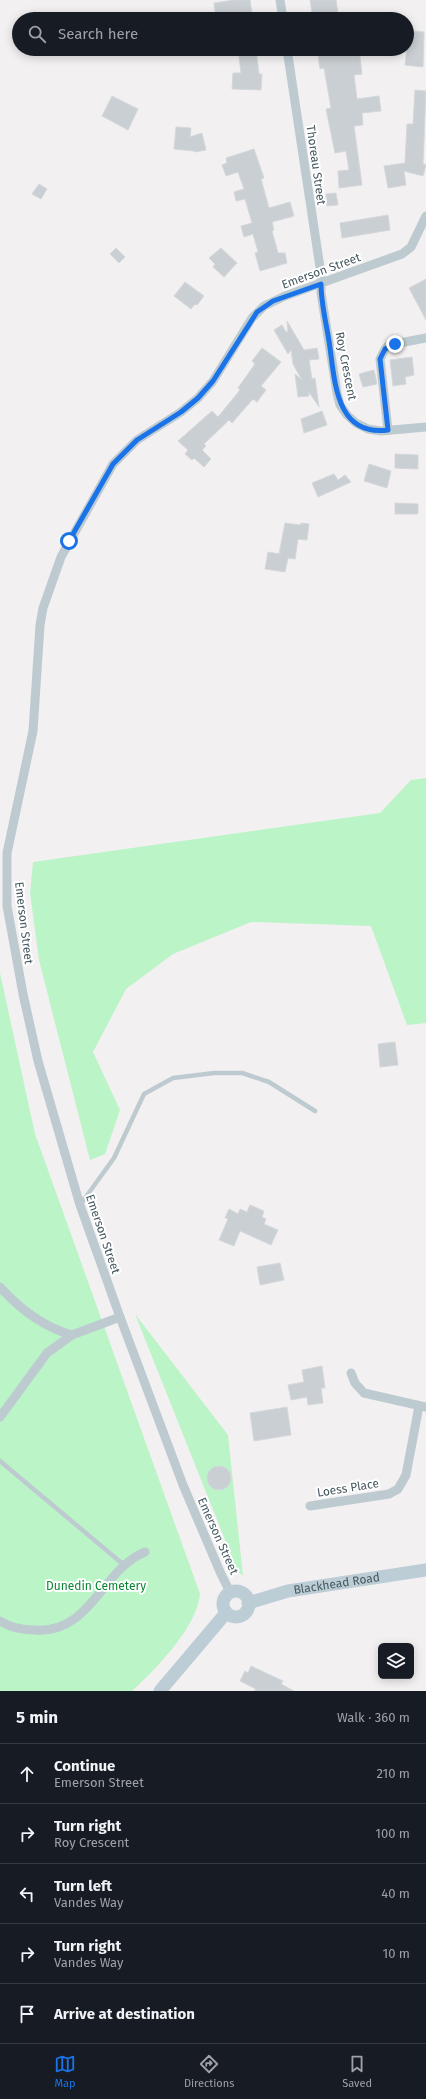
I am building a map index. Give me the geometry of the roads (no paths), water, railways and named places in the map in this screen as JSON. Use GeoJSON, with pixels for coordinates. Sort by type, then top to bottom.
{"type":"FeatureCollection","features":[{"type":"Feature","properties":{"kind":"main road","name":"Blackhead Road"},"geometry":{"type":"LineString","coordinates":[[248,1603],[288,1592],[426,1570]]}},
{"type":"Feature","properties":{"kind":"main road"},"geometry":{"type":"LineString","coordinates":[[230,1592],[242,1593],[246,1595],[248,1603],[246,1611],[239,1616],[234,1617],[226,1613],[223,1601],[230,1592]]}},
{"type":"Feature","properties":{"kind":"main road"},"geometry":{"type":"LineString","coordinates":[[160,1691],[226,1613]]}},
{"type":"Feature","properties":{"kind":"street"},"geometry":{"type":"LineString","coordinates":[[280,0],[282,12]]}},
{"type":"Feature","properties":{"kind":"street","name":"Thoreau Street"},"geometry":{"type":"LineString","coordinates":[[288,56],[321,284]]}},
{"type":"Feature","properties":{"kind":"street","name":"Emerson Street"},"geometry":{"type":"LineString","coordinates":[[230,1592],[188,1496],[120,1317],[80,1205],[30,1029],[11,930],[6,887],[8,847],[33,731],[38,643],[44,608],[54,574],[69,541],[104,479],[125,450],[198,398],[213,381],[257,312],[273,301],[407,251],[426,216]]}},
{"type":"Feature","properties":{"kind":"street","name":"Roy Crescent"},"geometry":{"type":"LineString","coordinates":[[321,284],[340,405],[356,424],[368,429],[388,430],[426,427]]}},
{"type":"Feature","properties":{"kind":"street"},"geometry":{"type":"LineString","coordinates":[[388,430],[380,359],[382,354],[389,345],[426,338]]}},
{"type":"Feature","properties":{"kind":"street"},"geometry":{"type":"LineString","coordinates":[[0,1287],[10,1297],[37,1318],[58,1331],[72,1335]]}},
{"type":"Feature","properties":{"kind":"street"},"geometry":{"type":"LineString","coordinates":[[0,1417],[47,1352],[72,1335],[120,1317]]}},
{"type":"Feature","properties":{"kind":"street"},"geometry":{"type":"LineString","coordinates":[[351,1373],[355,1383],[364,1393],[422,1406]]}},
{"type":"Feature","properties":{"kind":"street","name":"Loess Place"},"geometry":{"type":"LineString","coordinates":[[310,1506],[389,1494],[398,1489],[406,1476],[422,1406]]}},
{"type":"Feature","properties":{"kind":"street"},"geometry":{"type":"LineString","coordinates":[[0,1621],[22,1630],[41,1631],[58,1627],[75,1619],[88,1608],[130,1559],[145,1552]]}},
{"type":"Feature","properties":{"kind":"lane"},"geometry":{"type":"LineString","coordinates":[[80,1205],[114,1158],[144,1094],[173,1078],[214,1073],[242,1073],[269,1082],[315,1111]]}},
{"type":"Feature","properties":{"kind":"lane"},"geometry":{"type":"LineString","coordinates":[[0,1461],[124,1565]]}},
{"type":"Feature","properties":{"kind":"park label","name":"Dunedin Cemetery"},"geometry":{"type":"Point","coordinates":[96,1586]}}]}
